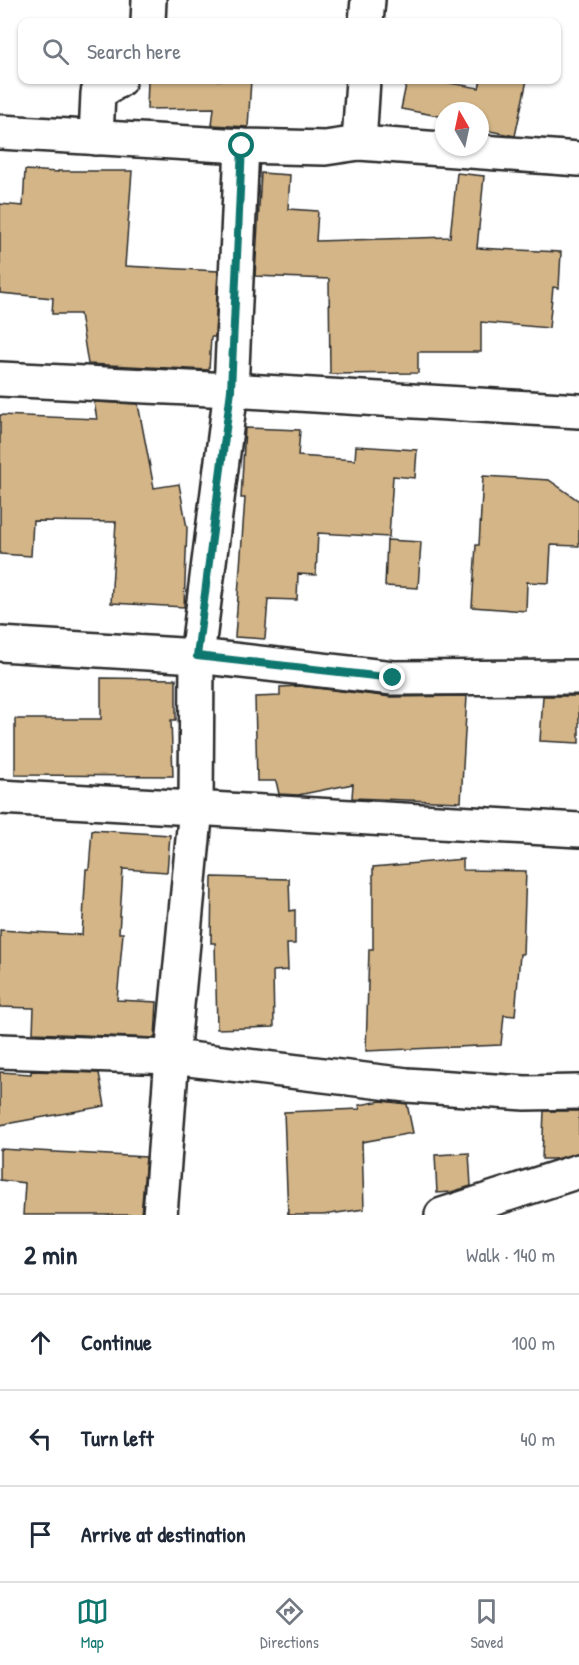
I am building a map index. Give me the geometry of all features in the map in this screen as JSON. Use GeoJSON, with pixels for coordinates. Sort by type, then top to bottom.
{"type":"FeatureCollection","features":[{"type":"Feature","properties":{"kind":"street"},"geometry":{"type":"LineString","coordinates":[[148,18],[149,0]]}},
{"type":"Feature","properties":{"kind":"street"},"geometry":{"type":"LineString","coordinates":[[366,18],[368,0]]}},
{"type":"Feature","properties":{"kind":"street"},"geometry":{"type":"LineString","coordinates":[[96,138],[98,93],[113,84]]}},
{"type":"Feature","properties":{"kind":"street"},"geometry":{"type":"LineString","coordinates":[[359,143],[363,84]]}},
{"type":"Feature","properties":{"kind":"street"},"geometry":{"type":"LineString","coordinates":[[0,132],[242,146],[325,148],[359,143],[579,159]]}},
{"type":"Feature","properties":{"kind":"street"},"geometry":{"type":"LineString","coordinates":[[160,1215],[172,1057],[196,808],[197,656],[231,390],[242,146]]}},
{"type":"Feature","properties":{"kind":"street"},"geometry":{"type":"LineString","coordinates":[[0,379],[579,411]]}},
{"type":"Feature","properties":{"kind":"street"},"geometry":{"type":"LineString","coordinates":[[0,644],[197,656],[393,678],[579,677]]}},
{"type":"Feature","properties":{"kind":"street"},"geometry":{"type":"LineString","coordinates":[[0,797],[579,830]]}},
{"type":"Feature","properties":{"kind":"street"},"geometry":{"type":"LineString","coordinates":[[0,1051],[172,1057],[407,1085],[525,1093],[579,1092]]}},
{"type":"Feature","properties":{"kind":"street"},"geometry":{"type":"LineString","coordinates":[[442,1215],[579,1171]]}},
{"type":"Feature","properties":{"kind":"building"},"geometry":{"type":"Polygon","coordinates":[[[148,84],[251,84],[248,127],[212,125],[214,108],[147,109],[148,84]]]}},
{"type":"Feature","properties":{"kind":"building"},"geometry":{"type":"Polygon","coordinates":[[[406,84],[456,84],[479,88],[480,84],[526,84],[515,136],[489,131],[489,102],[435,102],[435,115],[401,109],[406,84]]]}},
{"type":"Feature","properties":{"kind":"building"},"geometry":{"type":"Polygon","coordinates":[[[25,170],[132,171],[125,266],[218,271],[215,337],[211,337],[209,370],[88,364],[80,314],[52,314],[53,298],[0,293],[0,204],[23,206],[25,170]]]}},
{"type":"Feature","properties":{"kind":"building"},"geometry":{"type":"Polygon","coordinates":[[[261,173],[290,175],[288,209],[318,211],[316,241],[450,237],[457,173],[484,176],[477,248],[561,252],[559,288],[553,287],[549,328],[481,322],[481,352],[418,352],[418,373],[330,374],[329,279],[255,276],[261,173]]]}},
{"type":"Feature","properties":{"kind":"building"},"geometry":{"type":"Polygon","coordinates":[[[94,402],[138,404],[154,488],[179,484],[187,528],[184,607],[111,603],[116,522],[33,521],[31,556],[0,554],[0,415],[97,419],[94,402]]]}},
{"type":"Feature","properties":{"kind":"building"},"geometry":{"type":"Polygon","coordinates":[[[245,428],[300,430],[298,456],[355,460],[356,446],[417,450],[415,478],[393,476],[389,537],[318,533],[316,575],[298,574],[297,600],[268,599],[265,639],[235,637],[245,498],[241,498],[245,428]]]}},
{"type":"Feature","properties":{"kind":"building"},"geometry":{"type":"Polygon","coordinates":[[[483,476],[549,480],[579,501],[579,546],[551,545],[549,583],[527,582],[526,611],[472,607],[483,476]]]}},
{"type":"Feature","properties":{"kind":"building"},"geometry":{"type":"Polygon","coordinates":[[[387,540],[421,542],[418,588],[385,586],[387,540]]]}},
{"type":"Feature","properties":{"kind":"building"},"geometry":{"type":"Polygon","coordinates":[[[101,678],[176,679],[176,720],[171,720],[173,776],[15,775],[15,719],[101,719],[101,678]]]}},
{"type":"Feature","properties":{"kind":"building"},"geometry":{"type":"Polygon","coordinates":[[[299,686],[391,697],[467,696],[461,802],[352,798],[353,784],[298,795],[279,794],[276,781],[257,781],[255,697],[280,696],[280,687],[299,686]]]}},
{"type":"Feature","properties":{"kind":"building"},"geometry":{"type":"Polygon","coordinates":[[[543,696],[579,696],[579,743],[540,741],[543,696]]]}},
{"type":"Feature","properties":{"kind":"building"},"geometry":{"type":"Polygon","coordinates":[[[92,830],[170,835],[167,872],[123,869],[119,933],[123,933],[117,1000],[157,1002],[155,1038],[33,1033],[34,1008],[0,1007],[0,930],[82,935],[86,869],[89,869],[92,830]]]}},
{"type":"Feature","properties":{"kind":"building"},"geometry":{"type":"Polygon","coordinates":[[[463,859],[463,870],[526,871],[523,954],[520,954],[515,1016],[504,1015],[501,1045],[366,1051],[369,949],[373,949],[373,867],[463,859]]]}},
{"type":"Feature","properties":{"kind":"building"},"geometry":{"type":"Polygon","coordinates":[[[212,877],[289,879],[290,911],[295,910],[295,944],[287,944],[288,970],[273,971],[274,1027],[217,1029],[215,943],[211,943],[212,877]]]}},
{"type":"Feature","properties":{"kind":"building"},"geometry":{"type":"Polygon","coordinates":[[[31,1071],[99,1073],[105,1106],[0,1125],[0,1072],[31,1074],[31,1071]]]}},
{"type":"Feature","properties":{"kind":"building"},"geometry":{"type":"Polygon","coordinates":[[[381,1101],[407,1104],[413,1133],[362,1142],[364,1209],[323,1215],[288,1215],[284,1112],[360,1109],[359,1105],[381,1101]]]}},
{"type":"Feature","properties":{"kind":"building"},"geometry":{"type":"Polygon","coordinates":[[[544,1111],[579,1111],[579,1153],[555,1159],[542,1159],[544,1111]]]}},
{"type":"Feature","properties":{"kind":"building"},"geometry":{"type":"Polygon","coordinates":[[[0,1149],[146,1157],[141,1215],[23,1215],[25,1183],[0,1180],[0,1149]]]}},
{"type":"Feature","properties":{"kind":"building"},"geometry":{"type":"Polygon","coordinates":[[[469,1153],[471,1186],[451,1192],[437,1193],[435,1155],[469,1153]]]}},
{"type":"Feature","properties":{"kind":"route"},"geometry":{"type":"LineString","coordinates":[[242,146],[231,390],[197,656],[393,678]]}}]}
